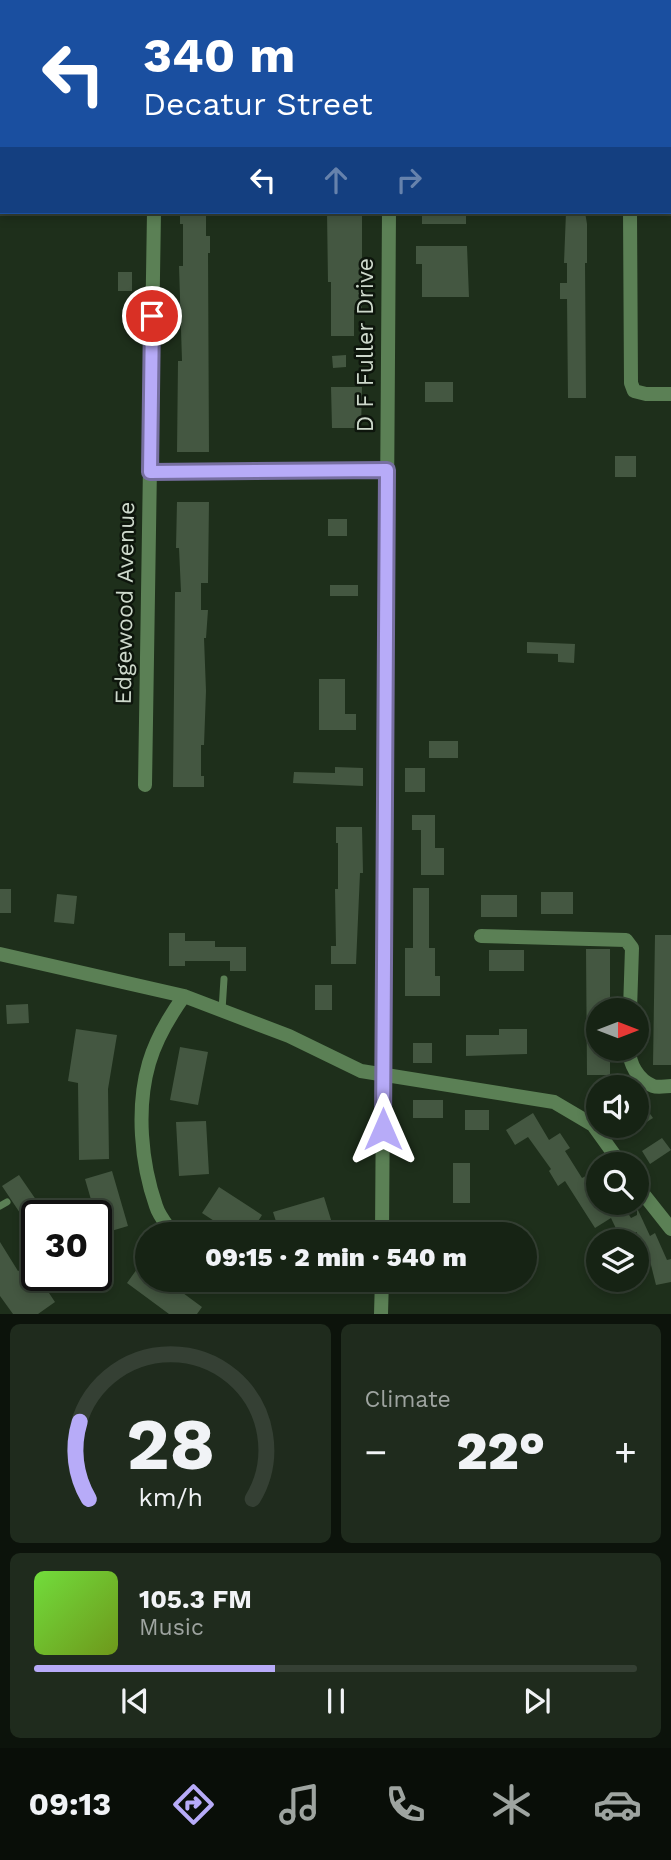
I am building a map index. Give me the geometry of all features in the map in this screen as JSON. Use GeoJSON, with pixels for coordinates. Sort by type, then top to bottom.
{"type":"FeatureCollection","features":[{"type":"Feature","properties":{"kind":"street","name":"Edgewood Avenue"},"geometry":{"type":"LineString","coordinates":[[145,785],[153,214]]}},
{"type":"Feature","properties":{"kind":"street","name":"D F Fuller Drive"},"geometry":{"type":"LineString","coordinates":[[382,1222],[389,214]]}},
{"type":"Feature","properties":{"kind":"street"},"geometry":{"type":"LineString","coordinates":[[630,214],[631,383],[634,391],[671,394]]}},
{"type":"Feature","properties":{"kind":"street"},"geometry":{"type":"LineString","coordinates":[[150,472],[387,470]]}},
{"type":"Feature","properties":{"kind":"street"},"geometry":{"type":"LineString","coordinates":[[481,936],[626,940],[632,948],[630,998]]}},
{"type":"Feature","properties":{"kind":"street"},"geometry":{"type":"LineString","coordinates":[[0,954],[184,996],[289,1036],[360,1070],[383,1076],[554,1102],[593,1125],[612,1152]]}},
{"type":"Feature","properties":{"kind":"street"},"geometry":{"type":"LineString","coordinates":[[165,1222],[156,1209],[145,1158],[142,1111],[149,1063],[166,1021],[184,996]]}},
{"type":"Feature","properties":{"kind":"street"},"geometry":{"type":"LineString","coordinates":[[631,1061],[637,1075],[654,1086],[671,1086]]}},
{"type":"Feature","properties":{"kind":"street"},"geometry":{"type":"LineString","coordinates":[[649,1201],[671,1229]]}},
{"type":"Feature","properties":{"kind":"street"},"geometry":{"type":"LineString","coordinates":[[381,1314],[382,1292]]}},
{"type":"Feature","properties":{"kind":"lane"},"geometry":{"type":"LineString","coordinates":[[222,1011],[224,979]]}},
{"type":"Feature","properties":{"kind":"building"},"geometry":{"type":"Polygon","coordinates":[[[180,214],[206,214],[206,236],[210,236],[209,452],[177,452],[178,361],[182,361],[179,266],[183,266],[183,224],[180,224],[180,214]]]}},
{"type":"Feature","properties":{"kind":"building"},"geometry":{"type":"Polygon","coordinates":[[[327,214],[362,214],[362,310],[354,310],[354,336],[331,336],[331,282],[328,282],[327,214]]]}},
{"type":"Feature","properties":{"kind":"building"},"geometry":{"type":"Polygon","coordinates":[[[422,214],[466,214],[466,224],[422,224],[422,214]]]}},
{"type":"Feature","properties":{"kind":"building"},"geometry":{"type":"Polygon","coordinates":[[[566,214],[585,214],[586,398],[568,398],[567,299],[560,299],[560,283],[567,283],[567,263],[564,263],[566,214]]]}},
{"type":"Feature","properties":{"kind":"building"},"geometry":{"type":"Polygon","coordinates":[[[416,246],[467,246],[469,297],[422,297],[422,264],[416,264],[416,246]]]}},
{"type":"Feature","properties":{"kind":"building"},"geometry":{"type":"Polygon","coordinates":[[[118,272],[132,272],[132,291],[118,291],[118,272]]]}},
{"type":"Feature","properties":{"kind":"building"},"geometry":{"type":"Polygon","coordinates":[[[346,355],[346,367],[333,368],[332,356],[346,355]]]}},
{"type":"Feature","properties":{"kind":"building"},"geometry":{"type":"Polygon","coordinates":[[[425,382],[453,382],[453,402],[425,402],[425,382]]]}},
{"type":"Feature","properties":{"kind":"building"},"geometry":{"type":"Polygon","coordinates":[[[331,387],[362,387],[361,428],[332,428],[331,387]]]}},
{"type":"Feature","properties":{"kind":"building"},"geometry":{"type":"Polygon","coordinates":[[[615,456],[636,456],[636,477],[615,477],[615,456]]]}},
{"type":"Feature","properties":{"kind":"building"},"geometry":{"type":"Polygon","coordinates":[[[177,502],[209,502],[208,583],[201,583],[201,610],[208,610],[204,638],[204,745],[201,745],[201,776],[204,776],[204,787],[173,787],[175,592],[181,592],[179,548],[176,548],[177,502]]]}},
{"type":"Feature","properties":{"kind":"building"},"geometry":{"type":"Polygon","coordinates":[[[328,519],[347,519],[347,536],[328,536],[328,519]]]}},
{"type":"Feature","properties":{"kind":"building"},"geometry":{"type":"Polygon","coordinates":[[[330,585],[358,585],[358,596],[330,596],[330,585]]]}},
{"type":"Feature","properties":{"kind":"building"},"geometry":{"type":"Polygon","coordinates":[[[527,642],[575,644],[574,663],[558,662],[558,654],[527,653],[527,642]]]}},
{"type":"Feature","properties":{"kind":"building"},"geometry":{"type":"Polygon","coordinates":[[[319,679],[345,679],[345,714],[356,714],[356,730],[319,730],[319,679]]]}},
{"type":"Feature","properties":{"kind":"building"},"geometry":{"type":"Polygon","coordinates":[[[429,741],[458,741],[458,758],[429,758],[429,741]]]}},
{"type":"Feature","properties":{"kind":"building"},"geometry":{"type":"Polygon","coordinates":[[[335,767],[363,768],[363,786],[293,783],[294,772],[335,773],[335,767]]]}},
{"type":"Feature","properties":{"kind":"building"},"geometry":{"type":"Polygon","coordinates":[[[405,768],[425,768],[425,792],[405,792],[405,768]]]}},
{"type":"Feature","properties":{"kind":"building"},"geometry":{"type":"Polygon","coordinates":[[[412,815],[435,815],[435,848],[444,848],[444,875],[421,875],[421,830],[412,830],[412,815]]]}},
{"type":"Feature","properties":{"kind":"building"},"geometry":{"type":"Polygon","coordinates":[[[336,827],[362,827],[363,873],[360,873],[356,964],[331,964],[331,946],[336,946],[336,827]]]}},
{"type":"Feature","properties":{"kind":"building"},"geometry":{"type":"Polygon","coordinates":[[[413,888],[429,888],[429,948],[435,948],[435,976],[440,976],[440,996],[405,996],[405,948],[413,948],[413,888]]]}},
{"type":"Feature","properties":{"kind":"building"},"geometry":{"type":"Polygon","coordinates":[[[0,889],[11,889],[11,913],[0,913],[0,889]]]}},
{"type":"Feature","properties":{"kind":"building"},"geometry":{"type":"Polygon","coordinates":[[[541,892],[573,892],[573,914],[541,914],[541,892]]]}},
{"type":"Feature","properties":{"kind":"building"},"geometry":{"type":"Polygon","coordinates":[[[57,894],[77,896],[74,924],[54,922],[57,894]]]}},
{"type":"Feature","properties":{"kind":"building"},"geometry":{"type":"Polygon","coordinates":[[[481,895],[517,895],[517,917],[481,917],[481,895]]]}},
{"type":"Feature","properties":{"kind":"building"},"geometry":{"type":"Polygon","coordinates":[[[169,933],[185,933],[185,941],[215,941],[215,947],[246,947],[246,971],[230,971],[230,961],[185,961],[185,966],[169,966],[169,933]]]}},
{"type":"Feature","properties":{"kind":"building"},"geometry":{"type":"Polygon","coordinates":[[[655,935],[671,935],[671,1065],[653,1065],[655,935]]]}},
{"type":"Feature","properties":{"kind":"building"},"geometry":{"type":"Polygon","coordinates":[[[586,949],[610,949],[610,998],[586,998],[586,949]]]}},
{"type":"Feature","properties":{"kind":"building"},"geometry":{"type":"Polygon","coordinates":[[[489,950],[524,950],[524,971],[489,971],[489,950]]]}},
{"type":"Feature","properties":{"kind":"building"},"geometry":{"type":"Polygon","coordinates":[[[315,985],[332,985],[332,1010],[315,1010],[315,985]]]}},
{"type":"Feature","properties":{"kind":"building"},"geometry":{"type":"Polygon","coordinates":[[[28,1004],[29,1023],[7,1024],[6,1005],[28,1004]]]}},
{"type":"Feature","properties":{"kind":"building"},"geometry":{"type":"Polygon","coordinates":[[[76,1029],[117,1035],[108,1089],[109,1159],[79,1160],[78,1083],[68,1081],[76,1029]]]}},
{"type":"Feature","properties":{"kind":"building"},"geometry":{"type":"Polygon","coordinates":[[[499,1029],[527,1029],[527,1054],[466,1056],[466,1035],[499,1035],[499,1029]]]}},
{"type":"Feature","properties":{"kind":"building"},"geometry":{"type":"Polygon","coordinates":[[[413,1043],[432,1043],[432,1063],[413,1063],[413,1043]]]}},
{"type":"Feature","properties":{"kind":"building"},"geometry":{"type":"Polygon","coordinates":[[[180,1047],[208,1052],[198,1105],[170,1100],[180,1047]]]}},
{"type":"Feature","properties":{"kind":"building"},"geometry":{"type":"Polygon","coordinates":[[[587,1061],[610,1061],[610,1075],[587,1075],[587,1061]]]}},
{"type":"Feature","properties":{"kind":"building"},"geometry":{"type":"Polygon","coordinates":[[[413,1100],[443,1100],[443,1118],[413,1118],[413,1100]]]}},
{"type":"Feature","properties":{"kind":"building"},"geometry":{"type":"Polygon","coordinates":[[[465,1110],[489,1110],[489,1130],[465,1130],[465,1110]]]}},
{"type":"Feature","properties":{"kind":"building"},"geometry":{"type":"Polygon","coordinates":[[[533,1113],[549,1140],[560,1133],[570,1148],[565,1151],[582,1178],[586,1176],[586,1214],[565,1181],[558,1186],[549,1171],[551,1169],[528,1137],[515,1145],[506,1130],[533,1113]]]}},
{"type":"Feature","properties":{"kind":"building"},"geometry":{"type":"Polygon","coordinates":[[[206,1121],[209,1174],[179,1176],[176,1122],[206,1121]]]}},
{"type":"Feature","properties":{"kind":"building"},"geometry":{"type":"Polygon","coordinates":[[[662,1138],[671,1150],[650,1164],[649,1152],[642,1151],[662,1138]]]}},
{"type":"Feature","properties":{"kind":"building"},"geometry":{"type":"Polygon","coordinates":[[[453,1163],[470,1163],[470,1203],[453,1203],[453,1163]]]}},
{"type":"Feature","properties":{"kind":"building"},"geometry":{"type":"Polygon","coordinates":[[[112,1171],[128,1226],[112,1231],[112,1200],[91,1200],[85,1179],[112,1171]]]}},
{"type":"Feature","properties":{"kind":"building"},"geometry":{"type":"Polygon","coordinates":[[[19,1175],[36,1200],[21,1200],[21,1214],[2,1186],[19,1175]]]}},
{"type":"Feature","properties":{"kind":"building"},"geometry":{"type":"Polygon","coordinates":[[[219,1187],[262,1215],[258,1222],[216,1222],[202,1213],[219,1187]]]}},
{"type":"Feature","properties":{"kind":"building"},"geometry":{"type":"Polygon","coordinates":[[[324,1197],[332,1222],[276,1222],[273,1212],[324,1197]]]}},
{"type":"Feature","properties":{"kind":"building"},"geometry":{"type":"Polygon","coordinates":[[[587,1215],[629,1215],[631,1218],[640,1215],[647,1229],[616,1229],[611,1218],[595,1228],[587,1215]]]}},
{"type":"Feature","properties":{"kind":"building"},"geometry":{"type":"Polygon","coordinates":[[[655,1233],[667,1260],[671,1259],[671,1282],[656,1285],[649,1257],[649,1234],[650,1236],[655,1233]]]}},
{"type":"Feature","properties":{"kind":"building"},"geometry":{"type":"Polygon","coordinates":[[[0,1242],[18,1271],[21,1270],[21,1291],[48,1291],[55,1302],[38,1314],[13,1314],[0,1296],[0,1242]]]}},
{"type":"Feature","properties":{"kind":"building"},"geometry":{"type":"Polygon","coordinates":[[[135,1272],[135,1289],[127,1283],[135,1272]]]}},
{"type":"Feature","properties":{"kind":"building"},"geometry":{"type":"Polygon","coordinates":[[[139,1292],[182,1292],[202,1307],[197,1314],[169,1314],[139,1292]]]}},
{"type":"Feature","properties":{"kind":"route"},"geometry":{"type":"LineString","coordinates":[[152,316],[150,472],[387,470],[383,1129]]}}]}
